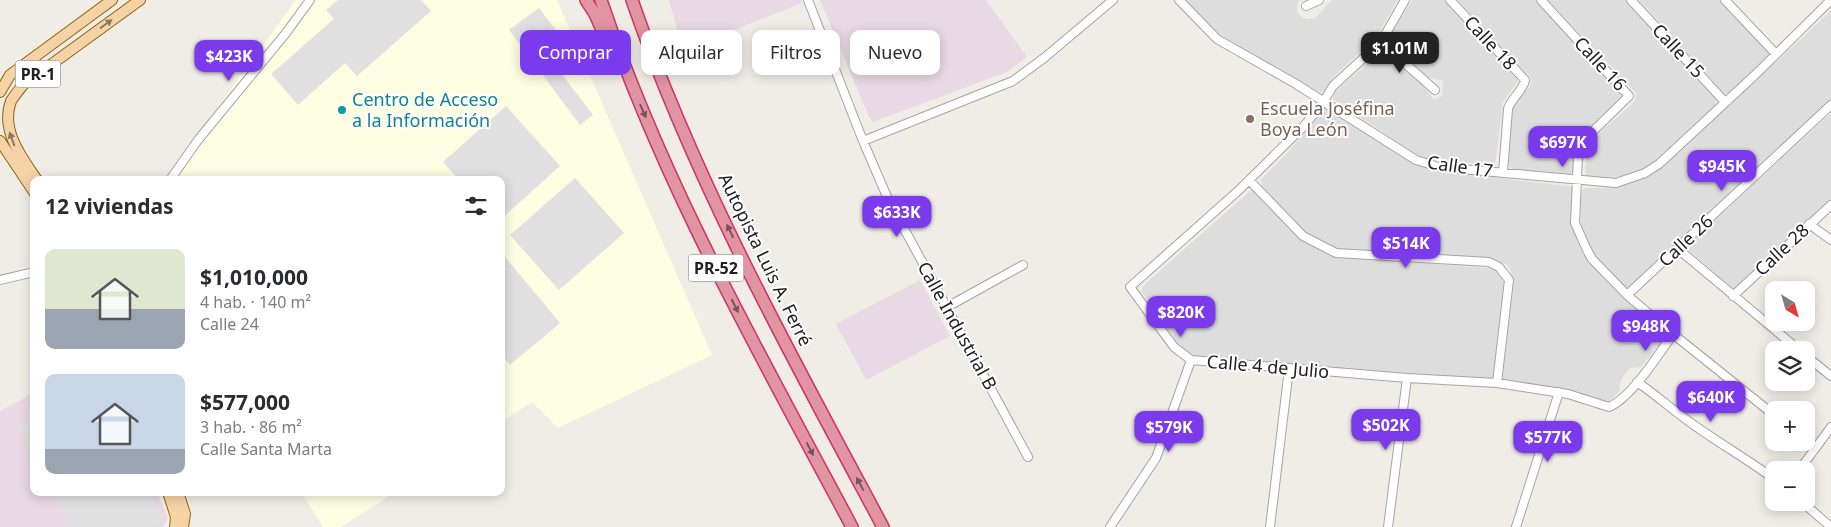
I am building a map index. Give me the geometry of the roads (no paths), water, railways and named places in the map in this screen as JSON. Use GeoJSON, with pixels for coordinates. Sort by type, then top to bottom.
{"type":"FeatureCollection","features":[{"type":"Feature","properties":{"kind":"highway"},"geometry":{"type":"LineString","coordinates":[[586,0],[607,41],[619,71],[636,94]]}},
{"type":"Feature","properties":{"kind":"highway","name":"PR-52"},"geometry":{"type":"LineString","coordinates":[[602,0],[636,94],[694,226],[852,527]]}},
{"type":"Feature","properties":{"kind":"highway","name":"Autopista Luis A. Ferré"},"geometry":{"type":"LineString","coordinates":[[634,0],[644,35],[691,148],[728,228],[788,348],[883,527]]}},
{"type":"Feature","properties":{"kind":"main road","name":"PR-1"},"geometry":{"type":"LineString","coordinates":[[0,92],[10,75],[112,0]]}},
{"type":"Feature","properties":{"kind":"main road","name":"PR-1"},"geometry":{"type":"LineString","coordinates":[[34,176],[15,147],[10,135],[7,113],[11,101],[23,85],[140,0]]}},
{"type":"Feature","properties":{"kind":"main road"},"geometry":{"type":"LineString","coordinates":[[0,141],[30,186]]}},
{"type":"Feature","properties":{"kind":"main road"},"geometry":{"type":"LineString","coordinates":[[169,496],[176,517],[175,527]]}},
{"type":"Feature","properties":{"kind":"main road"},"geometry":{"type":"LineString","coordinates":[[179,496],[188,527]]}},
{"type":"Feature","properties":{"kind":"main road"},"geometry":{"type":"LineString","coordinates":[[183,527],[184,514]]}},
{"type":"Feature","properties":{"kind":"street"},"geometry":{"type":"LineString","coordinates":[[173,176],[204,133],[286,33],[310,0]]}},
{"type":"Feature","properties":{"kind":"street","name":"Calle Industrial B"},"geometry":{"type":"LineString","coordinates":[[808,0],[863,141],[888,199],[1028,457]]}},
{"type":"Feature","properties":{"kind":"street"},"geometry":{"type":"LineString","coordinates":[[863,141],[1013,81],[1044,58],[1113,0]]}},
{"type":"Feature","properties":{"kind":"street","name":"Calle 17"},"geometry":{"type":"LineString","coordinates":[[1179,0],[1217,39],[1324,101],[1416,160],[1439,168],[1616,183],[1645,173],[1659,164],[1831,0]]}},
{"type":"Feature","properties":{"kind":"street"},"geometry":{"type":"LineString","coordinates":[[1306,6],[1319,0]]}},
{"type":"Feature","properties":{"kind":"street","name":"Calle 4 de Julio"},"geometry":{"type":"LineString","coordinates":[[1405,0],[1381,42],[1333,86],[1324,101],[1304,126],[1249,180],[1130,287],[1174,347],[1191,360],[1407,378],[1497,383],[1559,392],[1609,407],[1615,405],[1637,382]]}},
{"type":"Feature","properties":{"kind":"street","name":"Calle 18"},"geometry":{"type":"LineString","coordinates":[[1450,0],[1525,80],[1524,85],[1510,102],[1508,110],[1502,172]]}},
{"type":"Feature","properties":{"kind":"street","name":"Calle 16"},"geometry":{"type":"LineString","coordinates":[[1541,0],[1628,96],[1585,139],[1578,157],[1578,181]]}},
{"type":"Feature","properties":{"kind":"street","name":"Calle 15"},"geometry":{"type":"LineString","coordinates":[[1631,0],[1724,102]]}},
{"type":"Feature","properties":{"kind":"street"},"geometry":{"type":"LineString","coordinates":[[1726,0],[1776,54]]}},
{"type":"Feature","properties":{"kind":"street"},"geometry":{"type":"LineString","coordinates":[[1381,42],[1435,90]]}},
{"type":"Feature","properties":{"kind":"street","name":"Calle 26"},"geometry":{"type":"LineString","coordinates":[[1627,295],[1831,105]]}},
{"type":"Feature","properties":{"kind":"street"},"geometry":{"type":"LineString","coordinates":[[1249,180],[1302,236],[1336,253],[1489,262],[1499,267],[1508,280],[1497,383]]}},
{"type":"Feature","properties":{"kind":"street"},"geometry":{"type":"LineString","coordinates":[[1578,181],[1575,223],[1592,260],[1627,295],[1765,408]]}},
{"type":"Feature","properties":{"kind":"street","name":"Calle 28"},"geometry":{"type":"LineString","coordinates":[[1733,296],[1831,205]]}},
{"type":"Feature","properties":{"kind":"street"},"geometry":{"type":"LineString","coordinates":[[1809,224],[1831,240]]}},
{"type":"Feature","properties":{"kind":"street"},"geometry":{"type":"LineString","coordinates":[[1678,249],[1788,341]]}},
{"type":"Feature","properties":{"kind":"street"},"geometry":{"type":"LineString","coordinates":[[947,307],[1023,265]]}},
{"type":"Feature","properties":{"kind":"street"},"geometry":{"type":"LineString","coordinates":[[0,280],[30,273]]}},
{"type":"Feature","properties":{"kind":"street"},"geometry":{"type":"LineString","coordinates":[[1674,334],[1637,382],[1687,420],[1765,472]]}},
{"type":"Feature","properties":{"kind":"street"},"geometry":{"type":"LineString","coordinates":[[1110,527],[1156,458],[1191,360]]}},
{"type":"Feature","properties":{"kind":"street"},"geometry":{"type":"LineString","coordinates":[[1815,363],[1831,376]]}},
{"type":"Feature","properties":{"kind":"street"},"geometry":{"type":"LineString","coordinates":[[1270,527],[1289,369]]}},
{"type":"Feature","properties":{"kind":"street"},"geometry":{"type":"LineString","coordinates":[[1388,527],[1407,378]]}},
{"type":"Feature","properties":{"kind":"street"},"geometry":{"type":"LineString","coordinates":[[1516,527],[1559,392]]}},
{"type":"Feature","properties":{"kind":"street"},"geometry":{"type":"LineString","coordinates":[[1815,447],[1831,427]]}},
{"type":"Feature","properties":{"kind":"street"},"geometry":{"type":"LineString","coordinates":[[1812,511],[1831,527]]}},
{"type":"Feature","properties":{"kind":"place","name":"Centro de Acceso a la Información"},"geometry":{"type":"Point","coordinates":[342,110]}},
{"type":"Feature","properties":{"kind":"place","name":"Escuela Joséfina Boya León"},"geometry":{"type":"Point","coordinates":[1250,119]}}]}
